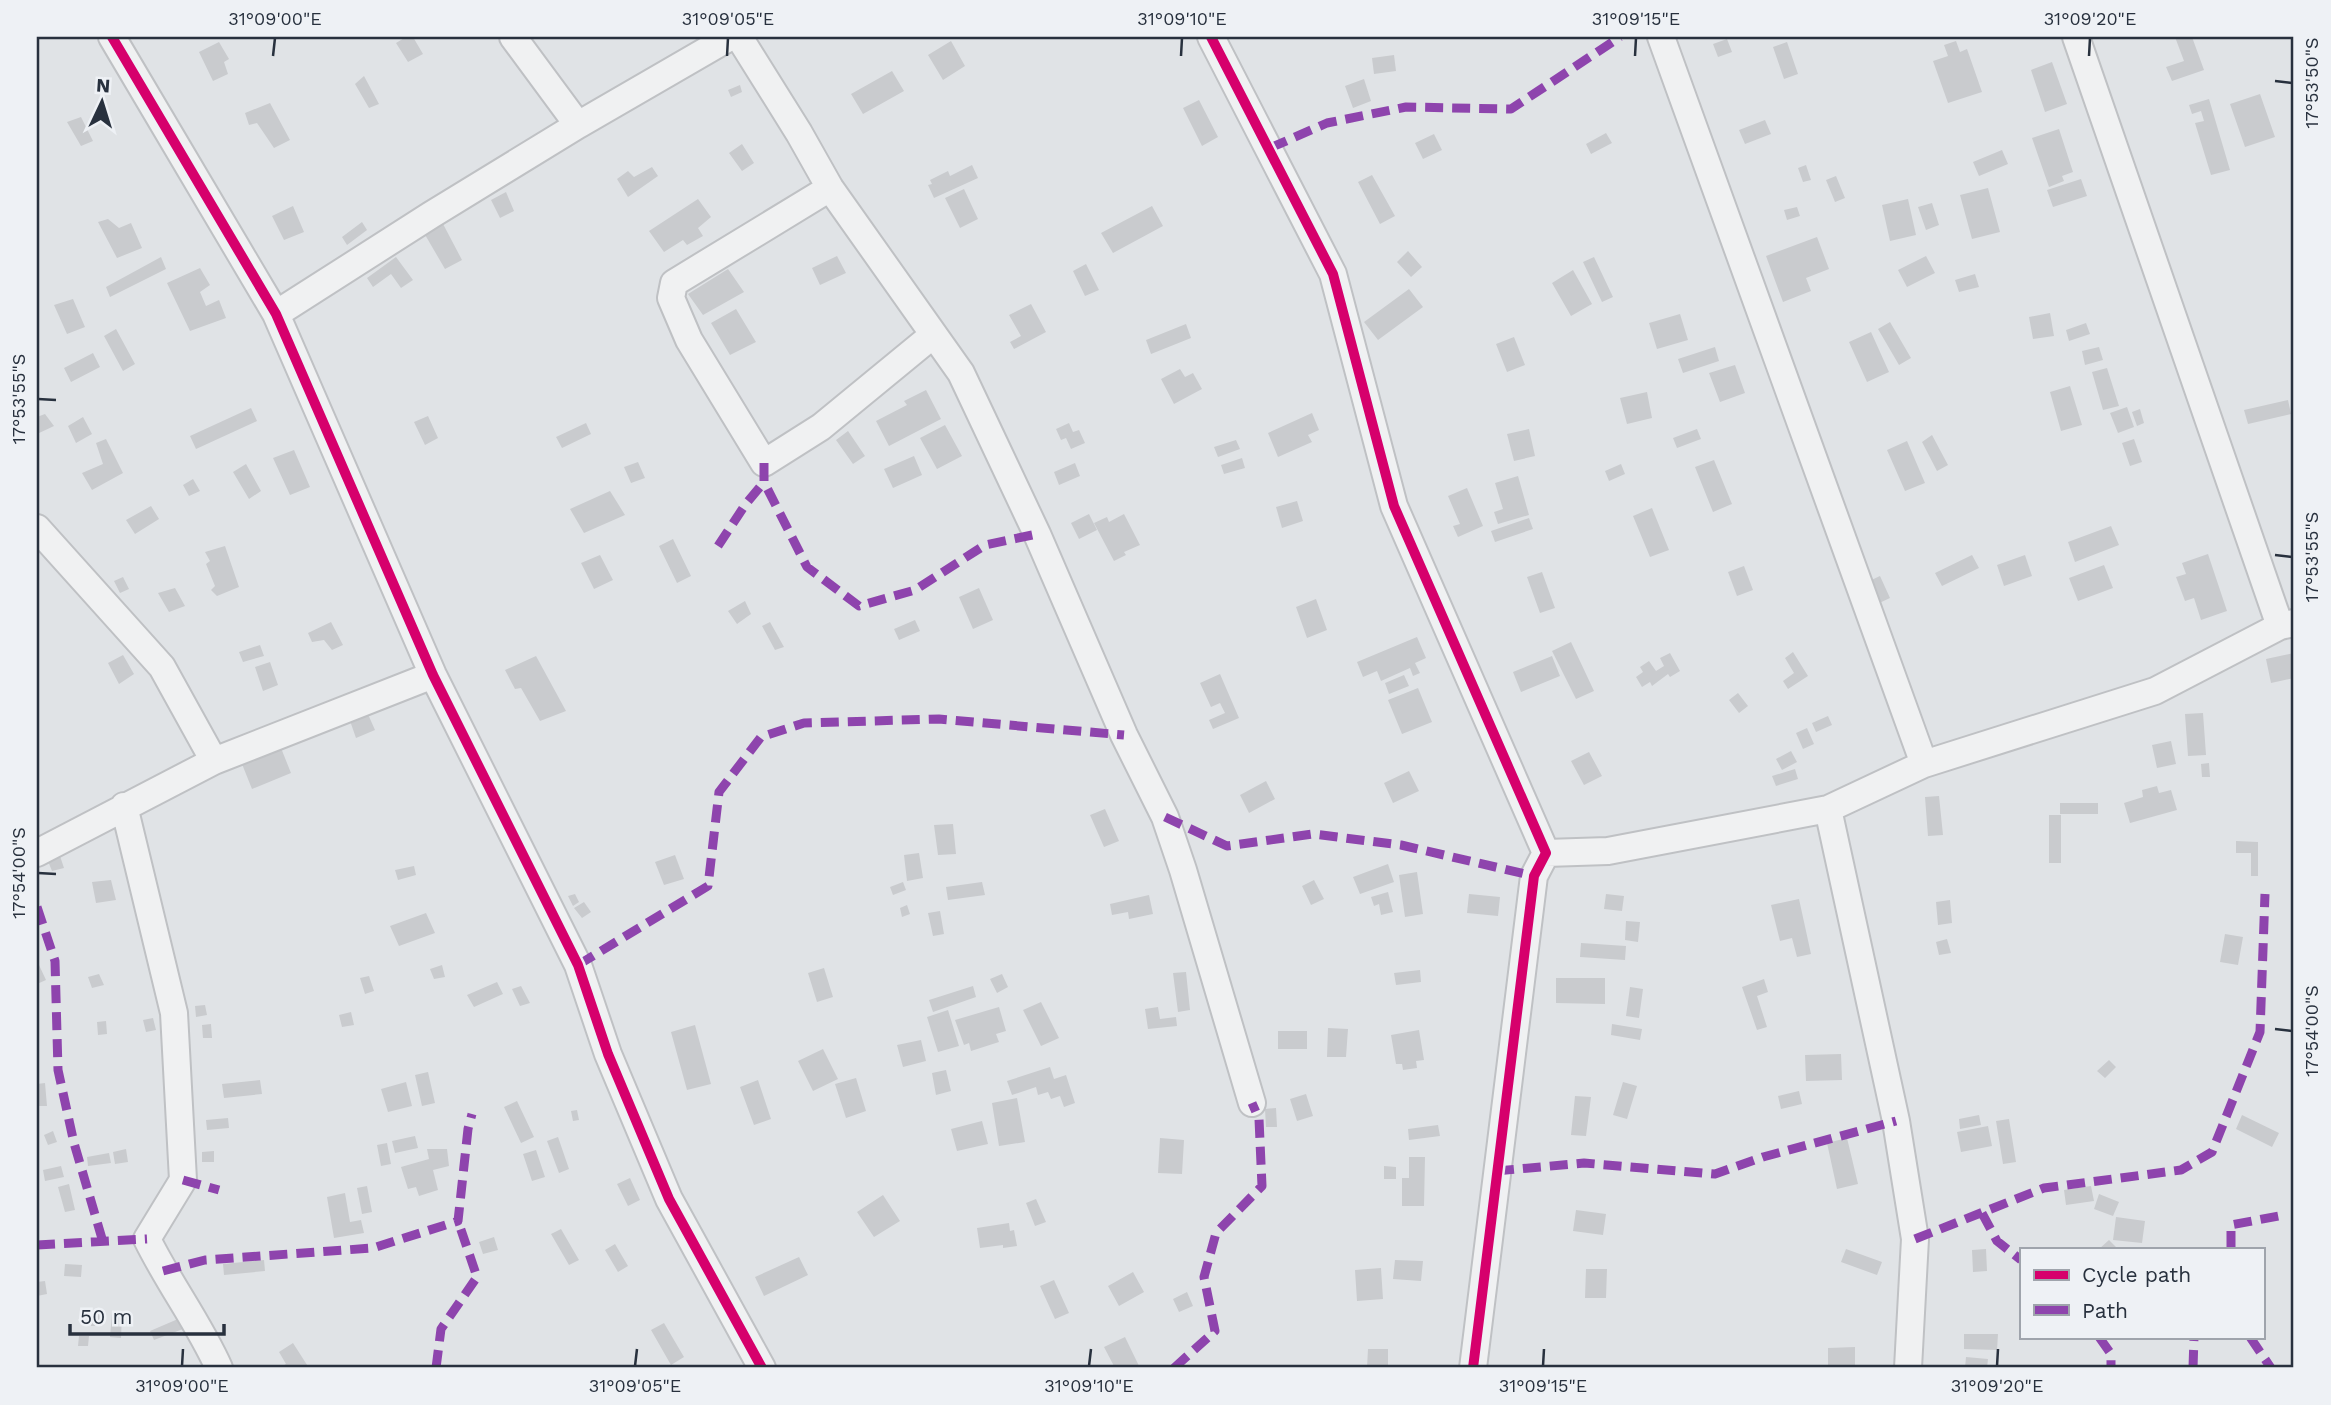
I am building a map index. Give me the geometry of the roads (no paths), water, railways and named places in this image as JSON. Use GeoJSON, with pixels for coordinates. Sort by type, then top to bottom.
{"type":"FeatureCollection","features":[{"type":"Feature","properties":{"kind":"street"},"geometry":{"type":"LineString","coordinates":[[112,37],[276,314],[433,675],[578,965],[608,1054],[669,1199],[762,1368]]}},
{"type":"Feature","properties":{"kind":"street"},"geometry":{"type":"LineString","coordinates":[[513,37],[578,125]]}},
{"type":"Feature","properties":{"kind":"street"},"geometry":{"type":"LineString","coordinates":[[276,314],[578,125],[730,37]]}},
{"type":"Feature","properties":{"kind":"street"},"geometry":{"type":"LineString","coordinates":[[739,37],[830,188],[961,373],[1037,534],[1124,735],[1165,817],[1252,1103]]}},
{"type":"Feature","properties":{"kind":"street"},"geometry":{"type":"LineString","coordinates":[[1211,37],[1333,275],[1394,506],[1546,853]]}},
{"type":"Feature","properties":{"kind":"street"},"geometry":{"type":"LineString","coordinates":[[1661,37],[1924,764]]}},
{"type":"Feature","properties":{"kind":"street"},"geometry":{"type":"LineString","coordinates":[[1546,853],[1608,851],[1828,809],[1924,764],[2155,691],[2287,625],[2076,37]]}},
{"type":"Feature","properties":{"kind":"street"},"geometry":{"type":"LineString","coordinates":[[830,188],[674,283],[671,298],[689,340],[764,463],[821,427],[933,335]]}},
{"type":"Feature","properties":{"kind":"street"},"geometry":{"type":"LineString","coordinates":[[37,527],[162,667],[214,761]]}},
{"type":"Feature","properties":{"kind":"street"},"geometry":{"type":"LineString","coordinates":[[37,853],[214,761],[433,675]]}},
{"type":"Feature","properties":{"kind":"street"},"geometry":{"type":"LineString","coordinates":[[124,806],[174,1013],[183,1180],[148,1239],[163,1272],[210,1347],[219,1368]]}},
{"type":"Feature","properties":{"kind":"street"},"geometry":{"type":"LineString","coordinates":[[1828,809],[1896,1121],[1916,1240],[1908,1368]]}},
{"type":"Feature","properties":{"kind":"street"},"geometry":{"type":"LineString","coordinates":[[1473,1368],[1534,876],[1546,853]]}}]}
